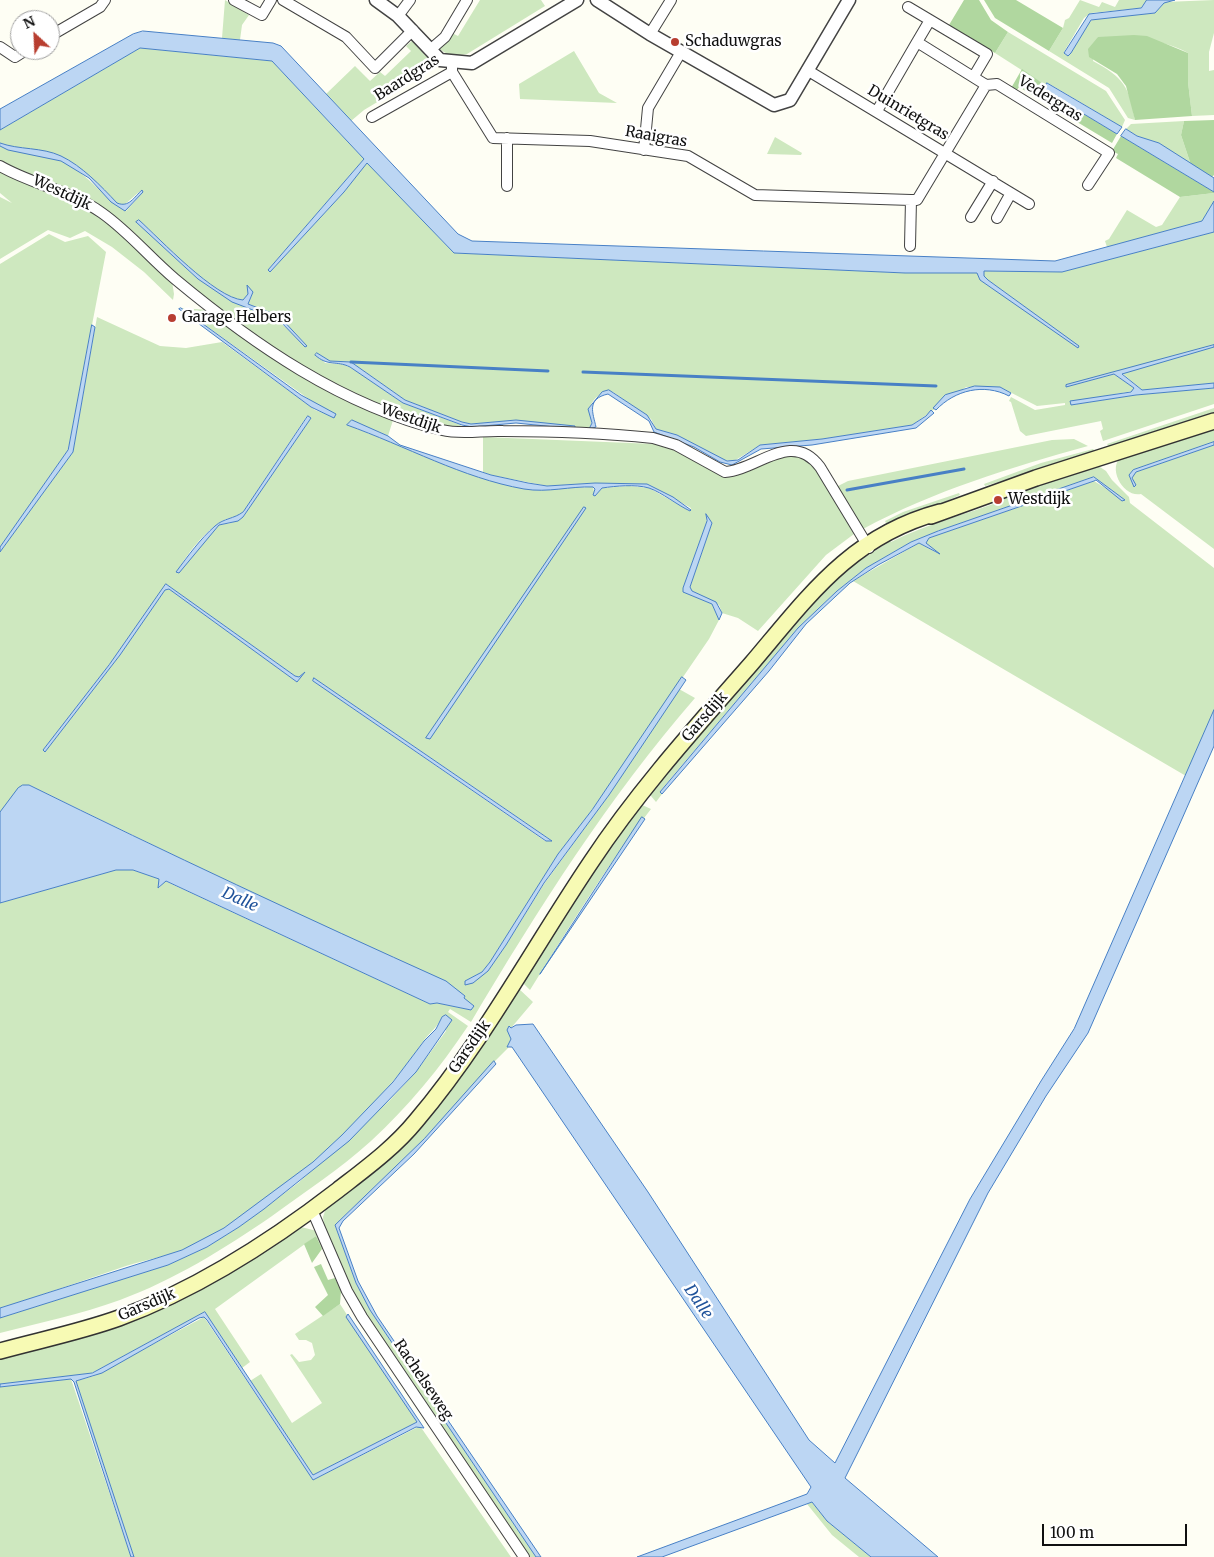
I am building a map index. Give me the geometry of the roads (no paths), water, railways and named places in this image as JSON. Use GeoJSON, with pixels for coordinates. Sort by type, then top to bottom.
{"type":"FeatureCollection","features":[{"type":"Feature","properties":{"kind":"main road"},"geometry":{"type":"LineString","coordinates":[[867,546],[940,512],[1036,478],[1214,421]]}},
{"type":"Feature","properties":{"kind":"main road","name":"Garsdijk"},"geometry":{"type":"LineString","coordinates":[[0,1351],[92,1327],[165,1299],[222,1269],[312,1210],[383,1155],[416,1122],[465,1056],[592,859],[636,797],[832,571],[867,546]]}},
{"type":"Feature","properties":{"kind":"street"},"geometry":{"type":"LineString","coordinates":[[60,30],[100,7],[105,0]]}},
{"type":"Feature","properties":{"kind":"street"},"geometry":{"type":"LineString","coordinates":[[234,0],[262,15],[271,0]]}},
{"type":"Feature","properties":{"kind":"street"},"geometry":{"type":"LineString","coordinates":[[283,0],[346,37],[375,68],[413,30]]}},
{"type":"Feature","properties":{"kind":"street"},"geometry":{"type":"LineString","coordinates":[[376,0],[413,30],[440,60],[452,67],[472,63],[577,0]]}},
{"type":"Feature","properties":{"kind":"street"},"geometry":{"type":"LineString","coordinates":[[398,16],[410,0]]}},
{"type":"Feature","properties":{"kind":"street","name":"Baardgras"},"geometry":{"type":"LineString","coordinates":[[430,50],[444,37],[467,0]]}},
{"type":"Feature","properties":{"kind":"street"},"geometry":{"type":"LineString","coordinates":[[597,0],[650,34],[774,105],[790,100],[849,0]]}},
{"type":"Feature","properties":{"kind":"street"},"geometry":{"type":"LineString","coordinates":[[650,34],[671,0]]}},
{"type":"Feature","properties":{"kind":"street"},"geometry":{"type":"LineString","coordinates":[[908,7],[987,54],[974,76]]}},
{"type":"Feature","properties":{"kind":"street"},"geometry":{"type":"LineString","coordinates":[[877,111],[930,20]]}},
{"type":"Feature","properties":{"kind":"street","name":"Vedergras"},"geometry":{"type":"LineString","coordinates":[[917,42],[986,84],[997,84],[1109,153],[1088,185]]}},
{"type":"Feature","properties":{"kind":"street"},"geometry":{"type":"LineString","coordinates":[[644,150],[648,108],[681,52]]}},
{"type":"Feature","properties":{"kind":"street","name":"Baardgras"},"geometry":{"type":"LineString","coordinates":[[372,117],[452,67]]}},
{"type":"Feature","properties":{"kind":"street","name":"Raaigras"},"geometry":{"type":"LineString","coordinates":[[452,67],[493,138],[590,141],[688,156],[755,195],[911,200]]}},
{"type":"Feature","properties":{"kind":"street","name":"Duinrietgras"},"geometry":{"type":"LineString","coordinates":[[807,70],[1029,204]]}},
{"type":"Feature","properties":{"kind":"street"},"geometry":{"type":"LineString","coordinates":[[910,246],[911,200],[917,200],[986,84]]}},
{"type":"Feature","properties":{"kind":"street"},"geometry":{"type":"LineString","coordinates":[[507,138],[507,186]]}},
{"type":"Feature","properties":{"kind":"street","name":"Westdijk"},"geometry":{"type":"LineString","coordinates":[[0,166],[81,199],[104,214],[173,278],[212,308],[297,368],[334,389],[404,419],[445,431],[500,430],[654,438],[676,445],[725,472],[734,471],[773,454],[802,452],[810,456],[820,467],[867,546]]}},
{"type":"Feature","properties":{"kind":"street"},"geometry":{"type":"LineString","coordinates":[[971,217],[993,182]]}},
{"type":"Feature","properties":{"kind":"street"},"geometry":{"type":"LineString","coordinates":[[996,218],[1011,193]]}},
{"type":"Feature","properties":{"kind":"street","name":"Rachelseweg"},"geometry":{"type":"LineString","coordinates":[[312,1210],[347,1291],[362,1317],[524,1557]]}},
{"type":"Feature","properties":{"kind":"water"},"geometry":{"type":"Polygon","coordinates":[[[1147,0],[1175,0],[1164,3],[1155,13],[1091,20],[1071,53],[1068,56],[1064,53],[1089,14],[1141,8],[1147,0]]]}},
{"type":"Feature","properties":{"kind":"water"},"geometry":{"type":"Polygon","coordinates":[[[143,31],[273,43],[281,46],[458,234],[472,241],[1055,261],[1202,221],[1214,201],[1214,232],[1062,272],[984,271],[984,276],[988,280],[1079,346],[1078,348],[980,280],[977,273],[905,273],[454,253],[367,163],[344,192],[270,272],[268,270],[364,159],[272,61],[140,48],[0,130],[0,109],[133,34],[143,31]]]}},
{"type":"Feature","properties":{"kind":"water"},"geometry":{"type":"Polygon","coordinates":[[[1047,83],[1122,127],[1117,134],[1044,90],[1047,83]]]}},
{"type":"Feature","properties":{"kind":"water"},"geometry":{"type":"Polygon","coordinates":[[[1126,129],[1137,136],[1159,143],[1214,178],[1214,192],[1121,136],[1126,129]]]}},
{"type":"Feature","properties":{"kind":"water"},"geometry":{"type":"Polygon","coordinates":[[[0,143],[46,151],[69,160],[98,183],[117,203],[128,203],[142,190],[143,192],[125,211],[111,202],[89,178],[61,161],[8,150],[0,146],[0,143]]]}},
{"type":"Feature","properties":{"kind":"water"},"geometry":{"type":"Polygon","coordinates":[[[139,220],[203,279],[231,297],[243,300],[248,294],[247,285],[253,292],[248,304],[279,316],[307,346],[305,347],[279,320],[232,302],[198,279],[136,222],[139,220]]]}},
{"type":"Feature","properties":{"kind":"water"},"geometry":{"type":"Polygon","coordinates":[[[181,308],[301,395],[336,414],[334,418],[311,407],[179,309],[181,308]]]}},
{"type":"Feature","properties":{"kind":"water"},"geometry":{"type":"Polygon","coordinates":[[[92,325],[95,327],[73,452],[0,552],[0,547],[68,450],[92,325]]]}},
{"type":"Feature","properties":{"kind":"water"},"geometry":{"type":"Polygon","coordinates":[[[1214,345],[1214,347],[1122,374],[1142,390],[1214,383],[1214,388],[1136,395],[1071,405],[1070,401],[1131,392],[1134,388],[1114,374],[1066,387],[1066,385],[1214,345]]]}},
{"type":"Feature","properties":{"kind":"water"},"geometry":{"type":"Polygon","coordinates":[[[317,353],[330,361],[351,362],[405,400],[462,422],[471,424],[516,420],[575,426],[575,429],[516,423],[472,427],[462,425],[403,403],[350,367],[324,361],[315,355],[317,353]]]}},
{"type":"Feature","properties":{"kind":"water"},"geometry":{"type":"Polygon","coordinates":[[[975,386],[1000,387],[1011,393],[1009,396],[999,392],[980,389],[961,393],[936,410],[933,408],[945,395],[975,386]]]}},
{"type":"Feature","properties":{"kind":"water"},"geometry":{"type":"Polygon","coordinates":[[[609,390],[647,415],[656,429],[677,435],[727,461],[738,460],[760,445],[822,439],[912,425],[926,416],[931,410],[934,413],[916,428],[812,445],[761,449],[732,465],[720,462],[694,447],[654,432],[649,421],[608,394],[596,399],[602,392],[609,390]]]}},
{"type":"Feature","properties":{"kind":"water"},"geometry":{"type":"Polygon","coordinates":[[[596,400],[593,412],[596,427],[589,429],[592,423],[588,409],[596,400]]]}},
{"type":"Feature","properties":{"kind":"water"},"geometry":{"type":"Polygon","coordinates":[[[308,416],[311,418],[243,517],[238,521],[219,525],[179,573],[176,572],[199,542],[215,526],[243,512],[308,416]]]}},
{"type":"Feature","properties":{"kind":"water"},"geometry":{"type":"Polygon","coordinates":[[[352,420],[388,436],[400,445],[491,475],[547,486],[595,483],[647,484],[673,497],[691,510],[654,490],[638,486],[602,488],[595,496],[593,495],[595,489],[593,487],[533,490],[501,484],[456,469],[347,425],[352,420]]]}},
{"type":"Feature","properties":{"kind":"water"},"geometry":{"type":"Polygon","coordinates":[[[1214,442],[1214,445],[1136,472],[1132,478],[1136,485],[1134,487],[1129,475],[1133,470],[1214,442]]]}},
{"type":"Feature","properties":{"kind":"water"},"geometry":{"type":"Polygon","coordinates":[[[1094,477],[1125,500],[1122,501],[1096,480],[929,538],[926,543],[940,554],[919,543],[878,565],[850,583],[806,624],[769,671],[662,794],[660,792],[798,628],[837,591],[866,568],[911,542],[938,531],[1094,477]]]}},
{"type":"Feature","properties":{"kind":"water"},"geometry":{"type":"Polygon","coordinates":[[[584,507],[586,508],[430,739],[426,738],[584,507]]]}},
{"type":"Feature","properties":{"kind":"water"},"geometry":{"type":"Polygon","coordinates":[[[706,514],[712,523],[690,587],[692,591],[716,602],[722,613],[719,620],[712,604],[683,592],[707,521],[706,514]]]}},
{"type":"Feature","properties":{"kind":"water"},"geometry":{"type":"Polygon","coordinates":[[[166,584],[295,676],[299,677],[305,672],[297,682],[169,589],[165,590],[120,655],[45,752],[43,750],[109,665],[166,584]]]}},
{"type":"Feature","properties":{"kind":"water"},"geometry":{"type":"Polygon","coordinates":[[[682,677],[686,680],[609,795],[544,883],[488,971],[473,983],[465,985],[465,981],[482,972],[490,962],[558,854],[592,810],[682,677]]]}},
{"type":"Feature","properties":{"kind":"water"},"geometry":{"type":"Polygon","coordinates":[[[314,678],[552,841],[546,841],[313,681],[314,678]]]}},
{"type":"Feature","properties":{"kind":"water","name":"Dalle"},"geometry":{"type":"Polygon","coordinates":[[[1214,710],[1214,746],[1088,1033],[1046,1096],[988,1193],[845,1478],[938,1557],[871,1557],[827,1521],[812,1502],[662,1557],[637,1557],[807,1494],[811,1487],[512,1047],[507,1047],[511,1039],[507,1030],[509,1026],[511,1028],[516,1025],[533,1024],[648,1192],[809,1440],[835,1463],[970,1199],[1074,1029],[1214,710]]]}},
{"type":"Feature","properties":{"kind":"water","name":"Dalle"},"geometry":{"type":"Polygon","coordinates":[[[23,785],[29,785],[237,885],[446,981],[474,1006],[471,1010],[437,1003],[430,1004],[166,881],[158,888],[159,879],[133,870],[116,870],[0,903],[0,812],[18,788],[23,785]]]}},
{"type":"Feature","properties":{"kind":"water"},"geometry":{"type":"Polygon","coordinates":[[[642,817],[645,819],[540,974],[642,817]]]}},
{"type":"Feature","properties":{"kind":"water"},"geometry":{"type":"Polygon","coordinates":[[[446,1015],[452,1020],[416,1072],[349,1141],[239,1227],[207,1247],[168,1265],[0,1318],[0,1308],[182,1250],[224,1228],[313,1162],[342,1135],[393,1082],[424,1041],[436,1029],[442,1017],[446,1015]]]}},
{"type":"Feature","properties":{"kind":"water"},"geometry":{"type":"Polygon","coordinates":[[[494,1061],[496,1064],[414,1154],[343,1221],[339,1228],[358,1281],[377,1316],[541,1557],[536,1557],[370,1310],[356,1283],[335,1225],[424,1139],[494,1061]]]}},
{"type":"Feature","properties":{"kind":"water"},"geometry":{"type":"Polygon","coordinates":[[[205,1312],[313,1475],[417,1422],[346,1317],[348,1314],[424,1428],[416,1427],[313,1480],[207,1320],[204,1317],[199,1318],[102,1373],[76,1381],[134,1557],[131,1557],[74,1382],[71,1379],[0,1387],[0,1384],[92,1373],[205,1312]]]}},
{"type":"Feature","properties":{"kind":"waterway"},"geometry":{"type":"LineString","coordinates":[[351,362],[548,371]]}},
{"type":"Feature","properties":{"kind":"waterway"},"geometry":{"type":"LineString","coordinates":[[583,372],[936,386]]}},
{"type":"Feature","properties":{"kind":"waterway"},"geometry":{"type":"LineString","coordinates":[[847,490],[964,469]]}},
{"type":"Feature","properties":{"kind":"place","name":"Schaduwgras"},"geometry":{"type":"Point","coordinates":[675,42]}},
{"type":"Feature","properties":{"kind":"place","name":"Garage Helbers"},"geometry":{"type":"Point","coordinates":[172,318]}},
{"type":"Feature","properties":{"kind":"place","name":"Westdijk"},"geometry":{"type":"Point","coordinates":[998,500]}}]}
